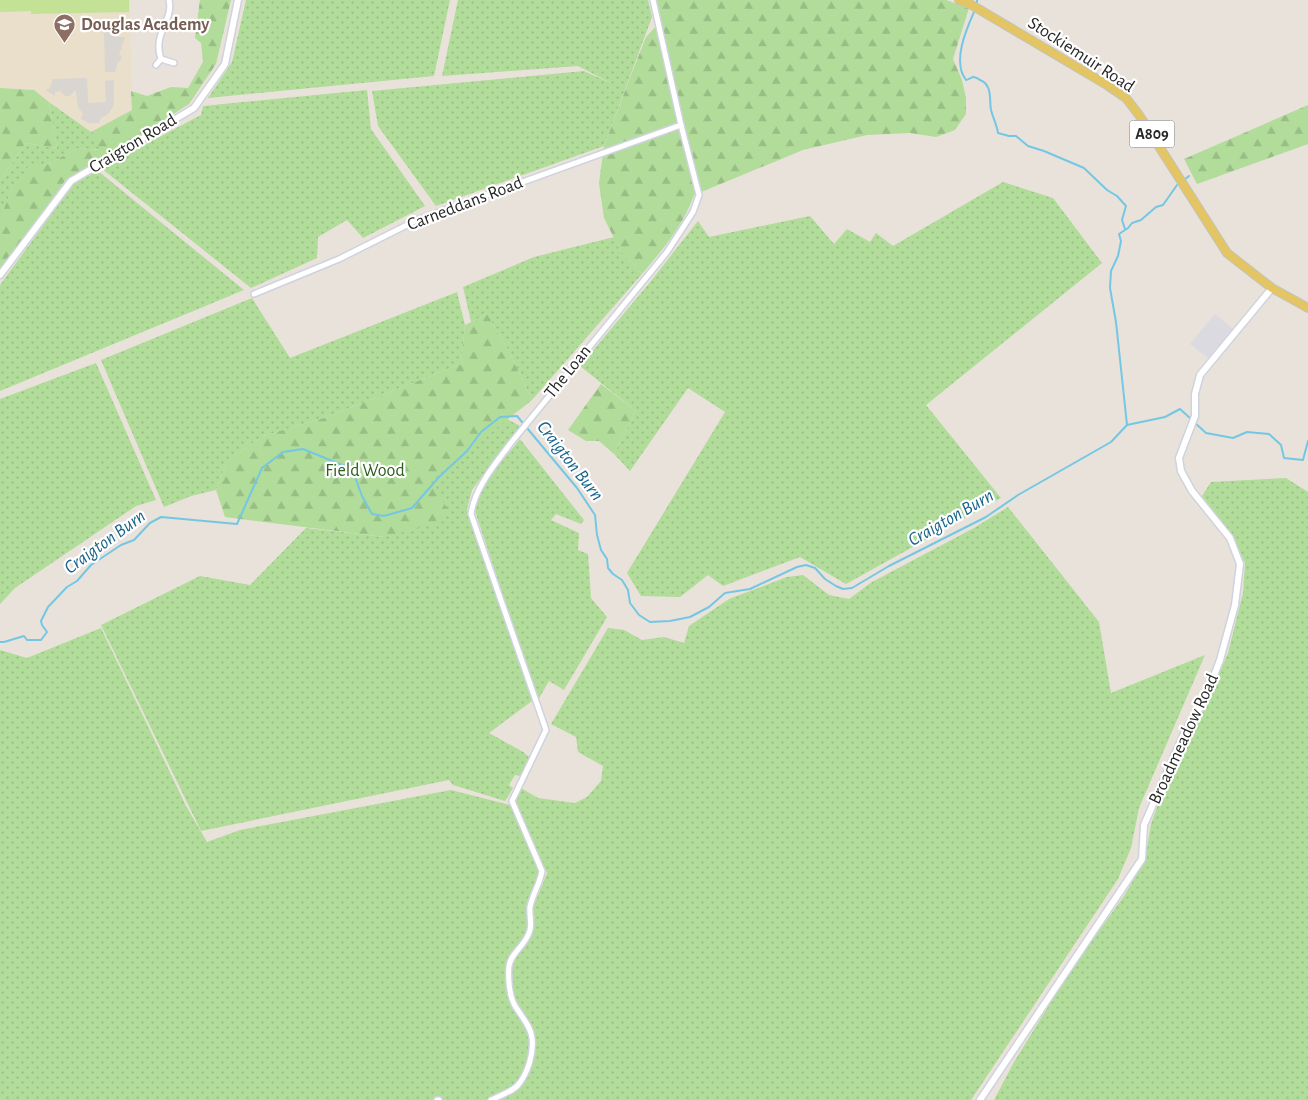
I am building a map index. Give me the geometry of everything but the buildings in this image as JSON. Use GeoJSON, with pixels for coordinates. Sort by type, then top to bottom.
{"type":"FeatureCollection","features":[{"type":"Feature","properties":{"kind":"main road","name":"Stockiemuir Road"},"geometry":{"type":"LineString","coordinates":[[959,0],[970,4],[1126,98],[1139,115],[1227,253],[1272,288],[1308,308]]}},
{"type":"Feature","properties":{"kind":"street"},"geometry":{"type":"LineString","coordinates":[[156,65],[161,59],[159,38],[169,12],[168,0]]}},
{"type":"Feature","properties":{"kind":"street","name":"Craigton Road"},"geometry":{"type":"LineString","coordinates":[[0,275],[71,181],[194,108],[225,64],[238,0]]}},
{"type":"Feature","properties":{"kind":"street","name":"The Loan"},"geometry":{"type":"LineString","coordinates":[[491,1100],[517,1086],[529,1066],[532,1055],[532,1037],[513,1002],[509,977],[513,955],[524,944],[530,930],[531,919],[529,909],[541,880],[542,871],[512,801],[546,730],[471,514],[473,500],[486,477],[522,429],[667,252],[693,212],[698,195],[653,0]]}},
{"type":"Feature","properties":{"kind":"street"},"geometry":{"type":"LineString","coordinates":[[161,59],[174,63]]}},
{"type":"Feature","properties":{"kind":"street","name":"Carneddans Road"},"geometry":{"type":"LineString","coordinates":[[254,294],[339,259],[417,220],[681,125]]}},
{"type":"Feature","properties":{"kind":"street","name":"Broadmeadow Road"},"geometry":{"type":"LineString","coordinates":[[980,1100],[1142,859],[1144,825],[1186,729],[1204,702],[1220,660],[1235,605],[1240,564],[1230,538],[1192,491],[1181,471],[1179,458],[1194,420],[1194,394],[1200,375],[1272,288]]}},
{"type":"Feature","properties":{"kind":"shaded area","name":"Douglas Academy"},"geometry":{"type":"Polygon","coordinates":[[[0,0],[130,0],[132,110],[91,132],[34,90],[0,88],[0,0]]]}},
{"type":"Feature","properties":{"kind":"shaded area"},"geometry":{"type":"Polygon","coordinates":[[[112,28],[117,32],[118,37],[125,37],[119,55],[122,56],[115,72],[105,72],[104,29],[112,28]]]}},
{"type":"Feature","properties":{"kind":"shaded area"},"geometry":{"type":"Polygon","coordinates":[[[87,78],[88,103],[106,102],[105,81],[114,80],[114,105],[109,113],[100,119],[99,123],[89,123],[81,119],[83,114],[78,107],[76,91],[70,96],[65,96],[60,91],[55,92],[55,96],[45,90],[50,88],[53,79],[87,78]]]}},
{"type":"Feature","properties":{"kind":"shaded area"},"geometry":{"type":"Polygon","coordinates":[[[1215,314],[1233,329],[1208,358],[1190,344],[1215,314]]]}},
{"type":"Feature","properties":{"kind":"green space"},"geometry":{"type":"Polygon","coordinates":[[[0,0],[129,0],[129,12],[31,14],[31,11],[0,12],[0,0]]]}},
{"type":"Feature","properties":{"kind":"green space"},"geometry":{"type":"Polygon","coordinates":[[[200,0],[231,0],[216,64],[189,104],[65,181],[0,271],[0,218],[13,187],[31,163],[42,167],[79,148],[100,150],[91,132],[132,110],[131,91],[147,96],[171,87],[188,88],[203,62],[201,43],[195,38],[200,0]]]}},
{"type":"Feature","properties":{"kind":"green space"},"geometry":{"type":"Polygon","coordinates":[[[246,0],[450,0],[434,76],[208,98],[232,62],[246,0]]]}},
{"type":"Feature","properties":{"kind":"green space"},"geometry":{"type":"Polygon","coordinates":[[[458,0],[648,0],[652,17],[604,146],[436,206],[378,126],[372,91],[584,71],[613,84],[578,66],[442,76],[458,0]]]}},
{"type":"Feature","properties":{"kind":"green space"},"geometry":{"type":"Polygon","coordinates":[[[657,0],[946,0],[969,8],[953,59],[962,80],[966,98],[966,114],[955,130],[936,137],[910,133],[867,135],[803,150],[694,195],[678,227],[642,274],[620,250],[604,218],[599,183],[604,146],[631,75],[646,37],[661,21],[657,0]]]}},
{"type":"Feature","properties":{"kind":"green space"},"geometry":{"type":"Polygon","coordinates":[[[0,88],[34,90],[49,102],[57,148],[26,143],[0,181],[0,88]]]}},
{"type":"Feature","properties":{"kind":"green space"},"geometry":{"type":"Polygon","coordinates":[[[367,90],[371,129],[425,206],[363,238],[347,220],[318,237],[317,258],[251,288],[101,168],[201,115],[203,106],[367,90]]]}},
{"type":"Feature","properties":{"kind":"green space"},"geometry":{"type":"Polygon","coordinates":[[[49,102],[91,132],[101,150],[79,148],[42,167],[13,187],[0,218],[0,181],[26,143],[57,148],[49,102]]]}},
{"type":"Feature","properties":{"kind":"green space"},"geometry":{"type":"Polygon","coordinates":[[[1308,105],[1308,144],[1197,184],[1184,159],[1308,105]]]}},
{"type":"Feature","properties":{"kind":"green space"},"geometry":{"type":"Polygon","coordinates":[[[98,171],[244,290],[0,391],[0,285],[74,183],[98,171]]]}},
{"type":"Feature","properties":{"kind":"green space"},"geometry":{"type":"Polygon","coordinates":[[[1003,182],[1053,198],[1102,263],[926,405],[1001,498],[846,584],[800,557],[723,586],[708,575],[680,597],[641,596],[627,573],[725,412],[688,388],[630,471],[614,454],[636,411],[580,366],[698,221],[709,237],[810,216],[834,244],[847,229],[870,242],[876,233],[893,246],[1003,182]]]}},
{"type":"Feature","properties":{"kind":"green space"},"geometry":{"type":"Polygon","coordinates":[[[614,237],[620,250],[642,274],[532,400],[511,355],[487,314],[471,322],[463,287],[534,257],[614,237]]]}},
{"type":"Feature","properties":{"kind":"green space"},"geometry":{"type":"Polygon","coordinates":[[[457,292],[465,325],[461,364],[324,418],[263,436],[227,461],[216,490],[191,496],[164,507],[101,360],[252,298],[290,358],[457,292]]]}},
{"type":"Feature","properties":{"kind":"green space","name":"Field Wood"},"geometry":{"type":"Polygon","coordinates":[[[487,314],[511,355],[532,400],[429,482],[448,509],[433,524],[384,537],[225,517],[216,490],[227,461],[263,436],[324,418],[461,364],[465,325],[487,314]]]}},
{"type":"Feature","properties":{"kind":"green space"},"geometry":{"type":"Polygon","coordinates":[[[96,363],[156,500],[136,506],[15,588],[0,604],[0,399],[96,363]]]}},
{"type":"Feature","properties":{"kind":"green space"},"geometry":{"type":"Polygon","coordinates":[[[601,384],[636,411],[614,454],[599,441],[586,441],[568,430],[601,384]]]}},
{"type":"Feature","properties":{"kind":"green space"},"geometry":{"type":"Polygon","coordinates":[[[507,419],[520,426],[472,490],[467,509],[532,701],[489,733],[530,757],[520,776],[515,775],[509,785],[513,788],[505,801],[453,785],[449,780],[201,831],[101,625],[200,576],[250,585],[306,528],[384,537],[428,482],[507,419]]]}},
{"type":"Feature","properties":{"kind":"green space"},"geometry":{"type":"Polygon","coordinates":[[[520,439],[584,520],[581,524],[556,514],[551,520],[579,533],[578,550],[588,554],[591,598],[607,617],[564,690],[549,681],[538,700],[475,511],[487,482],[520,439]]]}},
{"type":"Feature","properties":{"kind":"green space"},"geometry":{"type":"Polygon","coordinates":[[[1286,478],[1308,492],[1308,1100],[994,1100],[1014,1062],[1070,971],[1124,896],[1145,860],[1151,824],[1167,780],[1199,719],[1228,653],[1243,593],[1245,563],[1233,538],[1202,496],[1211,482],[1286,478]]]}},
{"type":"Feature","properties":{"kind":"green space"},"geometry":{"type":"Polygon","coordinates":[[[1008,507],[1099,622],[1111,693],[1205,655],[1139,808],[1131,848],[1118,879],[971,1100],[0,1100],[0,650],[27,658],[101,628],[186,806],[207,842],[240,830],[451,790],[510,805],[533,852],[540,876],[526,906],[531,919],[535,918],[532,910],[547,873],[515,801],[521,788],[538,798],[575,803],[587,797],[601,781],[603,766],[578,752],[576,737],[551,724],[608,628],[624,630],[642,640],[664,637],[684,643],[689,626],[729,599],[787,577],[803,575],[829,595],[849,599],[872,582],[974,528],[1008,507]]]}},
{"type":"Feature","properties":{"kind":"waterway"},"geometry":{"type":"LineString","coordinates":[[974,12],[962,46],[960,64],[966,80],[975,77],[987,85],[990,93],[991,110],[998,133],[1016,136],[1028,146],[1084,168],[1126,206],[1122,220],[1125,229]]}},
{"type":"Feature","properties":{"kind":"waterway"},"geometry":{"type":"LineString","coordinates":[[1184,180],[1189,176]]}},
{"type":"Feature","properties":{"kind":"waterway"},"geometry":{"type":"LineString","coordinates":[[1127,425],[1116,322],[1110,288],[1111,271],[1118,256],[1121,241],[1119,234],[1132,223],[1141,220],[1156,207],[1163,205],[1177,185]]}},
{"type":"Feature","properties":{"kind":"waterway","name":"Craigton Burn"},"geometry":{"type":"LineString","coordinates":[[0,642],[24,636],[27,640],[41,640],[47,632],[41,621],[48,607],[67,587],[77,581],[91,565],[121,545],[134,540],[150,523],[161,517],[237,524],[262,468],[283,452],[303,449],[352,469],[362,496],[372,514],[384,516],[412,508],[439,477],[467,451],[481,432],[500,417],[517,416],[577,488],[595,515],[597,535],[601,550],[607,559],[608,568],[622,580],[628,590],[630,603],[639,615],[650,622],[690,617],[709,607],[725,593],[750,589],[797,567],[806,565],[815,568],[825,579],[836,586],[843,589],[852,588],[889,566],[986,517],[1018,495],[1111,442],[1127,425],[1165,417],[1180,409],[1191,419]]}},
{"type":"Feature","properties":{"kind":"waterway","name":"Craigton Burn"},"geometry":{"type":"LineString","coordinates":[[1194,422],[1206,433],[1233,438],[1247,432],[1269,434],[1281,445],[1284,458],[1303,460],[1308,441]]}},
{"type":"Feature","properties":{"kind":"place","name":"Douglas Academy"},"geometry":{"type":"Point","coordinates":[65,44]}}]}
